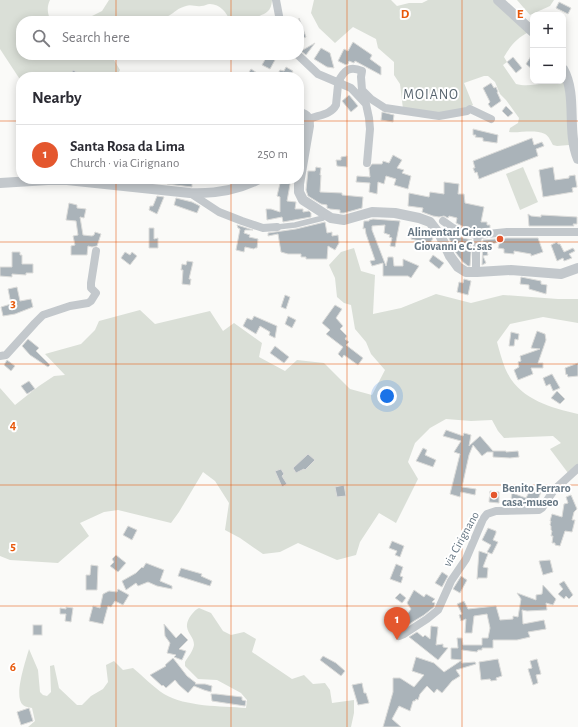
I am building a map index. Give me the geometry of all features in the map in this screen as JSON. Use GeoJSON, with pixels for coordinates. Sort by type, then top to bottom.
{"type":"FeatureCollection","features":[{"type":"Feature","properties":{"kind":"street"},"geometry":{"type":"LineString","coordinates":[[276,0],[279,16]]}},
{"type":"Feature","properties":{"kind":"street"},"geometry":{"type":"LineString","coordinates":[[498,0],[530,29]]}},
{"type":"Feature","properties":{"kind":"street"},"geometry":{"type":"LineString","coordinates":[[303,60],[318,74],[352,88],[366,104],[370,118],[367,163]]}},
{"type":"Feature","properties":{"kind":"street"},"geometry":{"type":"LineString","coordinates":[[309,119],[330,112],[335,108],[338,85],[342,74],[355,68],[362,71],[362,90],[371,99],[385,108],[439,116],[470,110],[491,119]]}},
{"type":"Feature","properties":{"kind":"street"},"geometry":{"type":"LineString","coordinates":[[566,76],[571,87],[573,106],[572,125],[578,159]]}},
{"type":"Feature","properties":{"kind":"street"},"geometry":{"type":"LineString","coordinates":[[304,114],[309,119],[304,155]]}},
{"type":"Feature","properties":{"kind":"street"},"geometry":{"type":"LineString","coordinates":[[0,185],[16,183]]}},
{"type":"Feature","properties":{"kind":"street"},"geometry":{"type":"LineString","coordinates":[[102,184],[190,194],[206,194],[247,184]]}},
{"type":"Feature","properties":{"kind":"street"},"geometry":{"type":"LineString","coordinates":[[299,184],[299,192],[303,200],[331,218],[344,220],[372,212],[395,213],[430,222],[440,235],[450,256],[458,267],[466,272],[520,270],[561,274],[578,268]]}},
{"type":"Feature","properties":{"kind":"street"},"geometry":{"type":"LineString","coordinates":[[190,194],[219,212],[263,228],[295,225],[323,218]]}},
{"type":"Feature","properties":{"kind":"street"},"geometry":{"type":"LineString","coordinates":[[443,221],[453,228],[465,233],[478,235],[507,232],[578,232]]}},
{"type":"Feature","properties":{"kind":"street"},"geometry":{"type":"LineString","coordinates":[[476,272],[478,235]]}},
{"type":"Feature","properties":{"kind":"street"},"geometry":{"type":"LineString","coordinates":[[0,356],[6,355],[43,315],[91,301],[96,293],[91,288],[90,283],[96,251]]}},
{"type":"Feature","properties":{"kind":"street","name":"via Cirignano"},"geometry":{"type":"LineString","coordinates":[[398,636],[404,634],[438,610],[451,581],[466,559],[487,514],[496,511],[538,510],[542,508],[554,490],[578,468]]}},
{"type":"Feature","properties":{"kind":"shaded area"},"geometry":{"type":"Polygon","coordinates":[[[0,0],[50,0],[48,7],[49,16],[16,16],[16,60],[114,60],[120,70],[119,72],[16,72],[16,73],[0,49],[0,0]]]}},
{"type":"Feature","properties":{"kind":"shaded area"},"geometry":{"type":"Polygon","coordinates":[[[109,0],[272,0],[270,9],[260,16],[228,16],[223,10],[214,4],[204,6],[188,5],[169,16],[92,16],[102,11],[109,0]]]}},
{"type":"Feature","properties":{"kind":"shaded area"},"geometry":{"type":"Polygon","coordinates":[[[314,0],[391,0],[397,6],[409,3],[422,3],[428,0],[493,0],[529,32],[515,42],[504,57],[507,62],[503,65],[516,84],[566,84],[569,145],[553,145],[548,136],[545,134],[532,131],[509,132],[510,128],[518,123],[519,118],[500,94],[495,82],[488,76],[464,83],[473,105],[449,115],[403,109],[400,84],[394,75],[394,62],[378,48],[376,39],[353,27],[335,43],[319,28],[311,13],[314,0]]]}},
{"type":"Feature","properties":{"kind":"shaded area"},"geometry":{"type":"Polygon","coordinates":[[[517,0],[554,0],[550,6],[537,12],[530,12],[530,15],[517,0]]]}},
{"type":"Feature","properties":{"kind":"shaded area"},"geometry":{"type":"Polygon","coordinates":[[[523,167],[538,202],[520,210],[506,174],[523,167]]]}},
{"type":"Feature","properties":{"kind":"shaded area"},"geometry":{"type":"Polygon","coordinates":[[[354,248],[361,271],[375,275],[373,314],[401,308],[436,294],[471,303],[503,295],[578,299],[578,323],[543,317],[510,324],[497,342],[505,368],[511,379],[518,387],[526,394],[546,405],[578,414],[578,465],[568,473],[550,449],[561,443],[553,436],[504,438],[492,420],[471,421],[446,419],[430,428],[415,443],[408,462],[418,479],[396,523],[379,513],[360,542],[356,555],[337,560],[298,543],[280,552],[263,554],[240,538],[225,530],[229,503],[215,481],[203,472],[171,523],[118,510],[104,512],[80,523],[89,536],[58,563],[10,560],[0,556],[0,388],[15,405],[54,376],[65,375],[45,354],[81,344],[95,330],[99,321],[140,310],[155,324],[210,311],[223,331],[234,323],[262,343],[259,357],[285,371],[297,360],[324,363],[350,389],[372,395],[385,370],[371,354],[366,342],[355,329],[351,305],[344,303],[337,297],[335,278],[329,265],[341,252],[354,248]]]}},
{"type":"Feature","properties":{"kind":"shaded area"},"geometry":{"type":"Polygon","coordinates":[[[199,608],[211,613],[223,631],[231,635],[244,632],[256,639],[252,652],[292,679],[304,675],[313,684],[325,683],[330,690],[332,703],[354,700],[354,713],[351,727],[28,727],[35,721],[32,708],[23,705],[20,701],[19,694],[23,669],[29,649],[38,670],[40,692],[47,696],[51,692],[50,666],[54,665],[59,688],[77,705],[82,705],[91,696],[103,689],[108,682],[106,665],[114,661],[123,670],[133,668],[164,694],[173,698],[193,704],[246,708],[247,700],[241,693],[217,680],[198,679],[185,666],[185,662],[192,652],[194,645],[187,624],[191,616],[199,608]]]}},
{"type":"Feature","properties":{"kind":"building"},"geometry":{"type":"Polygon","coordinates":[[[559,2],[571,8],[568,14],[556,8],[559,2]]]}},
{"type":"Feature","properties":{"kind":"building"},"geometry":{"type":"Polygon","coordinates":[[[353,42],[372,55],[370,59],[381,67],[381,75],[355,61],[354,63],[349,61],[346,65],[338,61],[344,49],[348,51],[353,42]]]}},
{"type":"Feature","properties":{"kind":"building"},"geometry":{"type":"Polygon","coordinates":[[[315,43],[306,55],[304,53],[304,49],[315,43]]]}},
{"type":"Feature","properties":{"kind":"building"},"geometry":{"type":"Polygon","coordinates":[[[321,48],[330,53],[334,68],[327,67],[314,59],[321,48]]]}},
{"type":"Feature","properties":{"kind":"building"},"geometry":{"type":"Polygon","coordinates":[[[513,57],[522,68],[516,73],[507,62],[513,57]]]}},
{"type":"Feature","properties":{"kind":"building"},"geometry":{"type":"Polygon","coordinates":[[[530,58],[530,67],[526,64],[530,58]]]}},
{"type":"Feature","properties":{"kind":"building"},"geometry":{"type":"Polygon","coordinates":[[[265,60],[275,60],[270,69],[262,65],[265,60]]]}},
{"type":"Feature","properties":{"kind":"building"},"geometry":{"type":"Polygon","coordinates":[[[286,67],[293,71],[279,72],[280,70],[284,71],[286,67]]]}},
{"type":"Feature","properties":{"kind":"building"},"geometry":{"type":"Polygon","coordinates":[[[491,83],[494,88],[496,87],[501,101],[491,108],[488,104],[490,102],[483,88],[491,83]]]}},
{"type":"Feature","properties":{"kind":"building"},"geometry":{"type":"Polygon","coordinates":[[[349,95],[358,106],[351,112],[342,101],[349,95]]]}},
{"type":"Feature","properties":{"kind":"building"},"geometry":{"type":"Polygon","coordinates":[[[506,106],[513,113],[508,117],[502,111],[506,106]]]}},
{"type":"Feature","properties":{"kind":"building"},"geometry":{"type":"Polygon","coordinates":[[[382,112],[394,115],[393,122],[381,120],[382,112]]]}},
{"type":"Feature","properties":{"kind":"building"},"geometry":{"type":"Polygon","coordinates":[[[473,129],[498,135],[497,143],[483,141],[483,138],[475,137],[476,135],[473,135],[473,129]]]}},
{"type":"Feature","properties":{"kind":"building"},"geometry":{"type":"Polygon","coordinates":[[[532,138],[534,145],[542,142],[544,146],[536,149],[538,156],[479,179],[477,172],[475,173],[473,168],[475,168],[473,161],[532,138]]]}},
{"type":"Feature","properties":{"kind":"building"},"geometry":{"type":"Polygon","coordinates":[[[393,155],[402,160],[397,168],[404,170],[402,173],[411,176],[408,189],[394,185],[396,179],[386,176],[384,184],[378,182],[377,194],[369,192],[370,183],[356,182],[357,176],[370,177],[369,168],[372,164],[382,164],[383,161],[389,163],[393,155]]]}},
{"type":"Feature","properties":{"kind":"building"},"geometry":{"type":"Polygon","coordinates":[[[347,156],[347,167],[337,166],[336,160],[341,160],[341,157],[347,156]]]}},
{"type":"Feature","properties":{"kind":"building"},"geometry":{"type":"Polygon","coordinates":[[[316,167],[321,168],[320,192],[342,193],[342,195],[363,197],[362,208],[340,213],[340,210],[327,208],[327,205],[321,204],[308,196],[306,190],[308,171],[315,171],[316,167]]]}},
{"type":"Feature","properties":{"kind":"building"},"geometry":{"type":"Polygon","coordinates":[[[553,167],[555,180],[569,178],[569,176],[575,175],[577,187],[572,188],[573,192],[543,197],[539,170],[553,167]]]}},
{"type":"Feature","properties":{"kind":"building"},"geometry":{"type":"Polygon","coordinates":[[[444,182],[459,184],[458,194],[464,194],[465,203],[484,207],[481,222],[487,222],[487,225],[490,225],[490,228],[466,228],[456,223],[457,218],[449,216],[448,218],[444,216],[433,216],[422,212],[423,208],[408,206],[409,193],[429,197],[430,192],[444,194],[444,182]]]}},
{"type":"Feature","properties":{"kind":"building"},"geometry":{"type":"Polygon","coordinates":[[[167,184],[192,184],[192,187],[167,184]]]}},
{"type":"Feature","properties":{"kind":"building"},"geometry":{"type":"Polygon","coordinates":[[[280,184],[290,184],[287,201],[296,202],[295,209],[303,209],[303,212],[309,211],[311,213],[311,217],[283,222],[282,217],[267,220],[266,209],[280,212],[280,197],[277,196],[280,184]]]}},
{"type":"Feature","properties":{"kind":"building"},"geometry":{"type":"Polygon","coordinates":[[[157,196],[164,197],[157,214],[149,210],[150,206],[153,206],[157,196]]]}},
{"type":"Feature","properties":{"kind":"building"},"geometry":{"type":"Polygon","coordinates":[[[176,198],[192,202],[200,206],[197,213],[174,205],[176,198]]]}},
{"type":"Feature","properties":{"kind":"building"},"geometry":{"type":"Polygon","coordinates":[[[69,203],[77,205],[77,208],[86,209],[84,218],[80,217],[83,235],[92,236],[95,232],[101,234],[97,246],[88,246],[87,255],[71,255],[71,246],[75,245],[73,236],[78,235],[76,221],[66,220],[69,203]]]}},
{"type":"Feature","properties":{"kind":"building"},"geometry":{"type":"Polygon","coordinates":[[[528,214],[531,216],[541,217],[541,215],[577,217],[577,224],[573,224],[574,226],[529,226],[528,214]]]}},
{"type":"Feature","properties":{"kind":"building"},"geometry":{"type":"Polygon","coordinates":[[[373,219],[400,221],[395,247],[390,246],[392,238],[389,237],[390,235],[384,233],[385,225],[372,226],[372,230],[386,266],[388,257],[393,257],[394,266],[403,266],[403,259],[419,266],[411,278],[408,276],[383,276],[383,263],[372,266],[370,261],[375,260],[365,228],[363,229],[364,221],[373,219]]]}},
{"type":"Feature","properties":{"kind":"building"},"geometry":{"type":"Polygon","coordinates":[[[325,222],[327,233],[332,232],[332,236],[338,235],[339,243],[335,250],[328,246],[327,259],[306,259],[306,257],[301,257],[301,254],[288,254],[281,252],[278,234],[268,236],[268,233],[296,229],[325,222]]]}},
{"type":"Feature","properties":{"kind":"building"},"geometry":{"type":"Polygon","coordinates":[[[237,225],[253,230],[245,230],[244,233],[250,235],[249,237],[258,239],[257,248],[254,249],[245,247],[244,252],[236,250],[240,229],[237,225]]]}},
{"type":"Feature","properties":{"kind":"building"},"geometry":{"type":"Polygon","coordinates":[[[414,226],[424,229],[433,238],[428,248],[422,245],[423,242],[411,239],[414,226]]]}},
{"type":"Feature","properties":{"kind":"building"},"geometry":{"type":"Polygon","coordinates":[[[149,228],[154,228],[154,239],[158,238],[158,248],[149,248],[149,228]]]}},
{"type":"Feature","properties":{"kind":"building"},"geometry":{"type":"Polygon","coordinates":[[[447,234],[453,234],[472,240],[470,266],[463,262],[456,253],[447,234]]]}},
{"type":"Feature","properties":{"kind":"building"},"geometry":{"type":"Polygon","coordinates":[[[538,238],[543,252],[531,256],[531,254],[514,251],[514,254],[504,253],[504,249],[498,248],[500,241],[486,247],[488,255],[483,256],[486,263],[482,265],[483,240],[538,238]]]}},
{"type":"Feature","properties":{"kind":"building"},"geometry":{"type":"Polygon","coordinates":[[[557,242],[560,244],[564,252],[573,248],[575,251],[569,254],[572,258],[564,261],[563,258],[557,261],[551,245],[557,242]]]}},
{"type":"Feature","properties":{"kind":"building"},"geometry":{"type":"Polygon","coordinates":[[[12,252],[20,252],[20,255],[22,255],[22,264],[33,264],[33,273],[26,273],[26,275],[12,274],[12,277],[0,276],[0,267],[12,267],[12,252]]]}},
{"type":"Feature","properties":{"kind":"building"},"geometry":{"type":"Polygon","coordinates":[[[125,252],[130,255],[132,252],[137,256],[130,265],[121,258],[125,252]]]}},
{"type":"Feature","properties":{"kind":"building"},"geometry":{"type":"Polygon","coordinates":[[[433,255],[444,263],[439,269],[429,261],[433,255]]]}},
{"type":"Feature","properties":{"kind":"building"},"geometry":{"type":"Polygon","coordinates":[[[187,261],[193,262],[189,279],[191,279],[190,285],[182,284],[182,264],[186,265],[187,261]]]}},
{"type":"Feature","properties":{"kind":"building"},"geometry":{"type":"Polygon","coordinates":[[[521,277],[541,281],[541,284],[547,285],[546,294],[529,289],[529,285],[520,284],[521,277]]]}},
{"type":"Feature","properties":{"kind":"building"},"geometry":{"type":"Polygon","coordinates":[[[464,279],[471,281],[468,295],[457,292],[459,282],[463,283],[464,279]]]}},
{"type":"Feature","properties":{"kind":"building"},"geometry":{"type":"Polygon","coordinates":[[[17,287],[20,301],[31,299],[33,307],[15,314],[3,316],[1,307],[11,304],[8,289],[17,287]]]}},
{"type":"Feature","properties":{"kind":"building"},"geometry":{"type":"Polygon","coordinates":[[[285,295],[290,297],[286,309],[281,307],[285,295]]]}},
{"type":"Feature","properties":{"kind":"building"},"geometry":{"type":"Polygon","coordinates":[[[335,305],[342,309],[336,318],[343,326],[340,329],[347,336],[345,339],[349,342],[346,345],[363,358],[358,365],[344,355],[342,358],[338,354],[343,347],[326,334],[330,330],[322,323],[335,305]]]}},
{"type":"Feature","properties":{"kind":"building"},"geometry":{"type":"Polygon","coordinates":[[[254,316],[277,326],[275,338],[269,335],[270,332],[260,326],[256,334],[243,326],[247,318],[252,320],[254,316]]]}},
{"type":"Feature","properties":{"kind":"building"},"geometry":{"type":"Polygon","coordinates":[[[288,316],[296,320],[292,328],[285,324],[288,316]]]}},
{"type":"Feature","properties":{"kind":"building"},"geometry":{"type":"Polygon","coordinates":[[[537,331],[545,334],[546,340],[538,363],[543,363],[543,368],[531,368],[533,374],[518,380],[514,370],[519,367],[518,362],[521,361],[520,356],[540,349],[531,348],[537,331]]]}},
{"type":"Feature","properties":{"kind":"building"},"geometry":{"type":"Polygon","coordinates":[[[511,332],[519,334],[518,340],[515,339],[514,346],[509,346],[511,332]]]}},
{"type":"Feature","properties":{"kind":"building"},"geometry":{"type":"Polygon","coordinates":[[[28,339],[39,348],[36,351],[50,365],[48,367],[30,355],[22,346],[28,339]]]}},
{"type":"Feature","properties":{"kind":"building"},"geometry":{"type":"Polygon","coordinates":[[[275,346],[289,357],[284,363],[270,353],[275,346]]]}},
{"type":"Feature","properties":{"kind":"building"},"geometry":{"type":"Polygon","coordinates":[[[7,360],[15,366],[11,371],[4,365],[7,360]]]}},
{"type":"Feature","properties":{"kind":"building"},"geometry":{"type":"Polygon","coordinates":[[[578,363],[578,376],[568,377],[567,374],[566,375],[565,368],[578,363]]]}},
{"type":"Feature","properties":{"kind":"building"},"geometry":{"type":"Polygon","coordinates":[[[552,374],[560,388],[553,391],[550,384],[546,386],[543,378],[552,374]]]}},
{"type":"Feature","properties":{"kind":"building"},"geometry":{"type":"Polygon","coordinates":[[[29,381],[35,389],[27,394],[21,386],[29,381]]]}},
{"type":"Feature","properties":{"kind":"building"},"geometry":{"type":"Polygon","coordinates":[[[557,391],[565,399],[560,404],[551,398],[557,391]]]}},
{"type":"Feature","properties":{"kind":"building"},"geometry":{"type":"Polygon","coordinates":[[[446,430],[463,436],[464,433],[471,435],[469,446],[480,436],[493,451],[518,451],[519,457],[493,457],[493,452],[487,452],[482,456],[473,445],[469,455],[462,487],[476,489],[475,495],[461,492],[460,497],[450,494],[460,454],[454,452],[461,441],[443,436],[446,430]]]}},
{"type":"Feature","properties":{"kind":"building"},"geometry":{"type":"Polygon","coordinates":[[[423,448],[427,450],[425,455],[436,460],[433,467],[416,461],[423,448]]]}},
{"type":"Feature","properties":{"kind":"building"},"geometry":{"type":"Polygon","coordinates":[[[308,454],[315,460],[305,470],[304,469],[296,473],[293,468],[308,454]]]}},
{"type":"Feature","properties":{"kind":"building"},"geometry":{"type":"Polygon","coordinates":[[[281,469],[284,474],[282,476],[287,484],[282,487],[275,471],[281,469]]]}},
{"type":"Feature","properties":{"kind":"building"},"geometry":{"type":"Polygon","coordinates":[[[344,485],[346,496],[337,497],[335,487],[344,485]]]}},
{"type":"Feature","properties":{"kind":"building"},"geometry":{"type":"Polygon","coordinates":[[[532,486],[541,492],[536,505],[510,505],[512,493],[526,498],[532,486]]]}},
{"type":"Feature","properties":{"kind":"building","name":"Benito Ferraro casa-museo"},"geometry":{"type":"Polygon","coordinates":[[[490,491],[499,492],[499,503],[489,502],[490,491]]]}},
{"type":"Feature","properties":{"kind":"building"},"geometry":{"type":"Polygon","coordinates":[[[571,495],[577,509],[574,512],[572,520],[575,520],[572,532],[565,531],[560,546],[555,545],[555,543],[552,543],[553,536],[551,536],[552,531],[550,521],[552,514],[562,517],[564,504],[568,503],[566,497],[571,495]]]}},
{"type":"Feature","properties":{"kind":"building"},"geometry":{"type":"Polygon","coordinates":[[[128,526],[137,530],[132,540],[123,535],[128,526]]]}},
{"type":"Feature","properties":{"kind":"building"},"geometry":{"type":"Polygon","coordinates":[[[488,528],[496,531],[493,540],[498,542],[492,554],[487,552],[491,545],[482,540],[488,528]]]}},
{"type":"Feature","properties":{"kind":"building"},"geometry":{"type":"Polygon","coordinates":[[[392,541],[404,546],[400,557],[395,555],[397,551],[389,548],[392,541]]]}},
{"type":"Feature","properties":{"kind":"building"},"geometry":{"type":"Polygon","coordinates":[[[479,551],[488,554],[483,567],[488,568],[487,578],[477,579],[479,551]]]}},
{"type":"Feature","properties":{"kind":"building"},"geometry":{"type":"Polygon","coordinates":[[[116,555],[126,563],[118,572],[110,566],[114,562],[112,559],[116,555]]]}},
{"type":"Feature","properties":{"kind":"building"},"geometry":{"type":"Polygon","coordinates":[[[550,560],[553,572],[543,575],[539,561],[550,560]]]}},
{"type":"Feature","properties":{"kind":"building"},"geometry":{"type":"Polygon","coordinates":[[[146,563],[164,570],[160,581],[172,586],[172,589],[157,586],[148,582],[138,586],[136,583],[126,590],[122,581],[136,573],[142,567],[143,568],[146,563]]]}},
{"type":"Feature","properties":{"kind":"building"},"geometry":{"type":"Polygon","coordinates":[[[396,564],[403,567],[400,576],[403,577],[401,583],[390,579],[396,564]]]}},
{"type":"Feature","properties":{"kind":"building"},"geometry":{"type":"Polygon","coordinates":[[[91,565],[98,566],[97,590],[86,590],[86,575],[90,575],[91,565]]]}},
{"type":"Feature","properties":{"kind":"building"},"geometry":{"type":"Polygon","coordinates":[[[181,568],[202,574],[201,576],[212,581],[210,586],[178,576],[181,568]]]}},
{"type":"Feature","properties":{"kind":"building"},"geometry":{"type":"Polygon","coordinates":[[[442,572],[448,576],[442,587],[435,583],[442,572]]]}},
{"type":"Feature","properties":{"kind":"building"},"geometry":{"type":"Polygon","coordinates":[[[461,576],[467,580],[460,593],[453,589],[461,576]]]}},
{"type":"Feature","properties":{"kind":"building"},"geometry":{"type":"Polygon","coordinates":[[[564,581],[573,595],[569,599],[566,596],[564,599],[558,594],[563,589],[559,584],[564,581]]]}},
{"type":"Feature","properties":{"kind":"building"},"geometry":{"type":"Polygon","coordinates":[[[543,585],[556,599],[553,605],[546,603],[547,610],[522,610],[523,624],[544,620],[546,629],[528,632],[530,637],[517,640],[493,640],[493,648],[482,648],[482,650],[478,650],[477,652],[462,650],[462,660],[451,659],[451,648],[458,648],[457,638],[462,638],[463,645],[482,645],[482,638],[488,638],[490,628],[487,614],[474,616],[472,633],[465,633],[466,619],[461,621],[459,615],[462,614],[457,604],[464,601],[468,609],[496,606],[500,620],[513,619],[513,616],[518,617],[521,599],[517,593],[536,600],[536,595],[542,594],[543,585]]]}},
{"type":"Feature","properties":{"kind":"building"},"geometry":{"type":"Polygon","coordinates":[[[118,589],[129,595],[123,605],[115,601],[111,607],[108,606],[103,624],[89,621],[93,606],[100,608],[103,594],[109,591],[117,592],[118,589]]]}},
{"type":"Feature","properties":{"kind":"building"},"geometry":{"type":"Polygon","coordinates":[[[414,590],[424,597],[426,594],[435,599],[432,602],[435,603],[434,607],[396,632],[395,629],[406,618],[405,617],[411,609],[407,603],[414,590]]]}},
{"type":"Feature","properties":{"kind":"building"},"geometry":{"type":"Polygon","coordinates":[[[400,593],[406,598],[402,603],[395,598],[400,593]]]}},
{"type":"Feature","properties":{"kind":"building"},"geometry":{"type":"Polygon","coordinates":[[[66,607],[73,608],[71,622],[65,621],[66,614],[60,614],[60,608],[66,609],[66,607]]]}},
{"type":"Feature","properties":{"kind":"building"},"geometry":{"type":"Polygon","coordinates":[[[164,624],[176,638],[181,633],[188,640],[179,649],[186,651],[182,660],[174,657],[176,655],[167,653],[170,643],[165,636],[164,624]]]}},
{"type":"Feature","properties":{"kind":"building"},"geometry":{"type":"Polygon","coordinates":[[[33,625],[42,625],[42,635],[33,635],[33,625]]]}},
{"type":"Feature","properties":{"kind":"building"},"geometry":{"type":"Polygon","coordinates":[[[431,626],[438,627],[436,645],[443,644],[443,647],[448,648],[438,660],[409,637],[417,632],[423,637],[425,635],[430,639],[431,626]]]}},
{"type":"Feature","properties":{"kind":"building"},"geometry":{"type":"Polygon","coordinates":[[[323,656],[336,663],[345,671],[341,676],[320,660],[323,656]]]}},
{"type":"Feature","properties":{"kind":"building"},"geometry":{"type":"Polygon","coordinates":[[[416,657],[434,663],[444,672],[462,660],[462,663],[475,662],[476,664],[456,670],[460,676],[452,681],[442,693],[437,689],[434,693],[427,686],[420,694],[418,700],[416,699],[413,701],[410,711],[399,706],[392,719],[401,727],[383,727],[393,692],[393,678],[400,678],[414,687],[424,675],[412,671],[416,657]]]}},
{"type":"Feature","properties":{"kind":"building"},"geometry":{"type":"Polygon","coordinates":[[[173,658],[187,676],[196,683],[195,684],[212,686],[211,692],[194,686],[188,693],[175,680],[166,688],[150,675],[166,666],[165,665],[173,658]]]}},
{"type":"Feature","properties":{"kind":"building"},"geometry":{"type":"Polygon","coordinates":[[[498,659],[502,676],[496,678],[497,680],[481,680],[479,662],[498,659]]]}},
{"type":"Feature","properties":{"kind":"building"},"geometry":{"type":"Polygon","coordinates":[[[537,659],[541,674],[536,675],[538,683],[533,685],[528,669],[532,668],[530,661],[537,659]]]}},
{"type":"Feature","properties":{"kind":"building"},"geometry":{"type":"Polygon","coordinates":[[[362,683],[364,693],[366,693],[369,703],[358,705],[352,685],[362,683]]]}},
{"type":"Feature","properties":{"kind":"building"},"geometry":{"type":"Polygon","coordinates":[[[211,694],[242,697],[242,700],[246,701],[245,706],[212,701],[211,694]]]}},
{"type":"Feature","properties":{"kind":"building"},"geometry":{"type":"Polygon","coordinates":[[[29,708],[33,721],[21,725],[17,712],[29,708]]]}},
{"type":"Feature","properties":{"kind":"place","name":"Alimentari Grieco Giovanni e C. sas"},"geometry":{"type":"Point","coordinates":[500,239]}},
{"type":"Feature","properties":{"kind":"place","name":"Benito Ferraro casa-museo"},"geometry":{"type":"Point","coordinates":[494,495]}},
{"type":"Feature","properties":{"kind":"place","name":"Santa Rosa da Lima"},"geometry":{"type":"Point","coordinates":[397,640]}},
{"type":"Feature","properties":{"kind":"district","name":"MOIANO"},"geometry":{"type":"Point","coordinates":[431,94]}}]}
